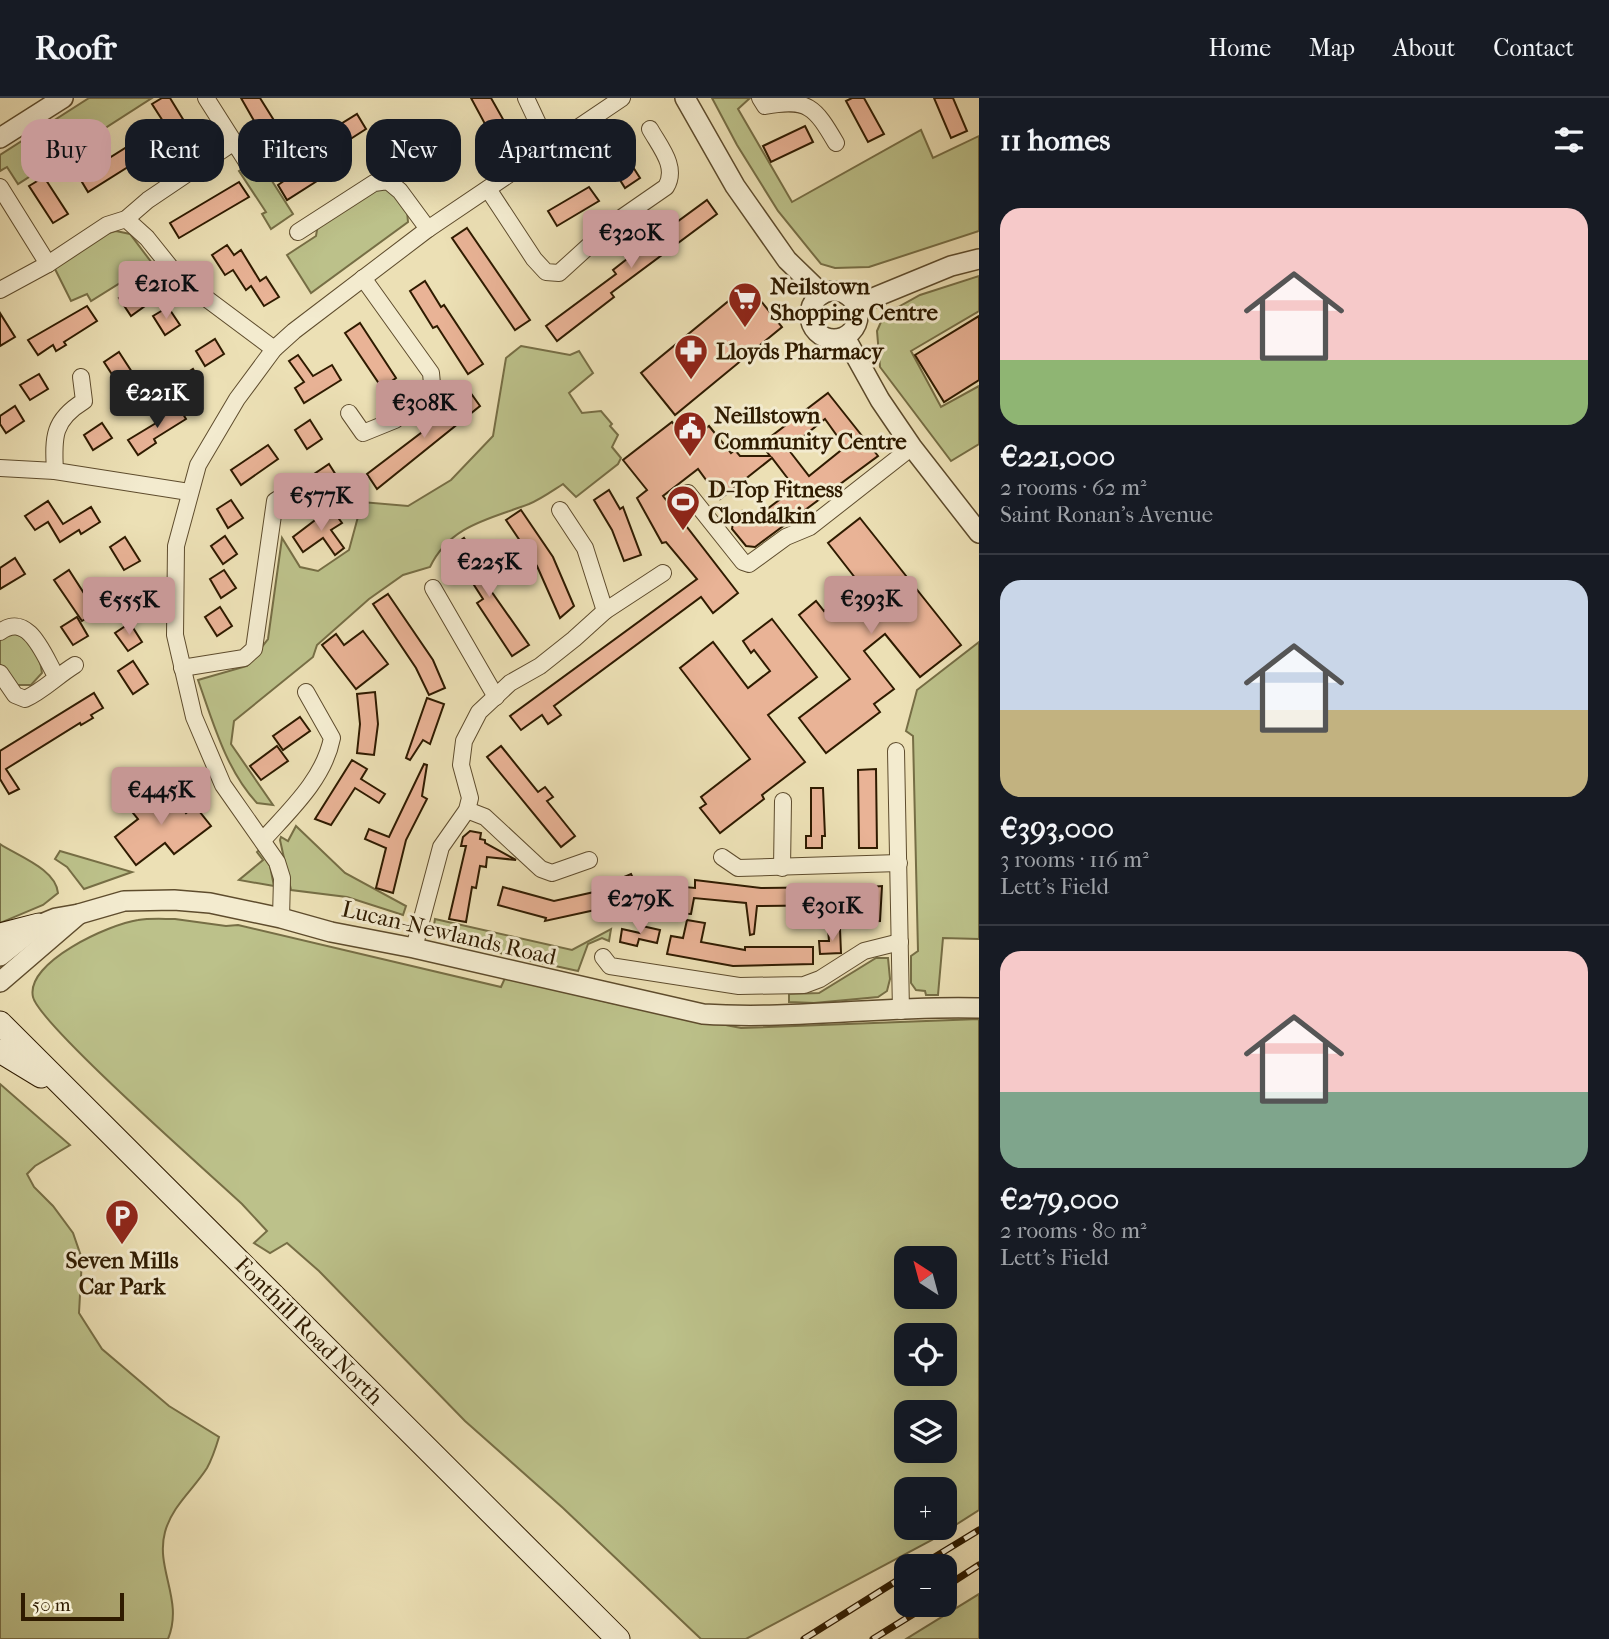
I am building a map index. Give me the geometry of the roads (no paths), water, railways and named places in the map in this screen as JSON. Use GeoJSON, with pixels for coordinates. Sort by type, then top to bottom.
{"type":"FeatureCollection","features":[{"type":"Feature","properties":{"kind":"main road"},"geometry":{"type":"LineString","coordinates":[[0,935],[39,925]]}},
{"type":"Feature","properties":{"kind":"main road","name":"Fonthill Road North"},"geometry":{"type":"LineString","coordinates":[[0,1023],[618,1639]]}},
{"type":"Feature","properties":{"kind":"main road"},"geometry":{"type":"LineString","coordinates":[[0,1051],[76,1098]]}},
{"type":"Feature","properties":{"kind":"street"},"geometry":{"type":"LineString","coordinates":[[0,138],[63,98]]}},
{"type":"Feature","properties":{"kind":"street"},"geometry":{"type":"LineString","coordinates":[[206,98],[238,148]]}},
{"type":"Feature","properties":{"kind":"street"},"geometry":{"type":"LineString","coordinates":[[526,98],[536,119]]}},
{"type":"Feature","properties":{"kind":"street"},"geometry":{"type":"LineString","coordinates":[[591,119],[622,98]]}},
{"type":"Feature","properties":{"kind":"street"},"geometry":{"type":"LineString","coordinates":[[685,98],[735,186],[786,260],[822,294]]}},
{"type":"Feature","properties":{"kind":"street"},"geometry":{"type":"LineString","coordinates":[[760,98],[765,106],[787,100],[804,103],[821,117],[836,143]]}},
{"type":"Feature","properties":{"kind":"street"},"geometry":{"type":"LineString","coordinates":[[488,188],[534,259],[546,272],[559,273],[614,223],[666,187],[671,178],[671,168],[650,129]]}},
{"type":"Feature","properties":{"kind":"street"},"geometry":{"type":"LineString","coordinates":[[0,290],[48,264],[107,225],[126,219],[148,200],[234,142]]}},
{"type":"Feature","properties":{"kind":"street"},"geometry":{"type":"LineString","coordinates":[[298,232],[374,183],[388,181],[400,191],[428,229]]}},
{"type":"Feature","properties":{"kind":"street"},"geometry":{"type":"LineString","coordinates":[[281,918],[282,878],[277,862],[223,785],[194,717],[182,668],[175,635],[176,546],[189,492],[198,465],[237,399],[274,349],[428,229],[497,182]]}},
{"type":"Feature","properties":{"kind":"street"},"geometry":{"type":"LineString","coordinates":[[0,187],[48,264]]}},
{"type":"Feature","properties":{"kind":"street"},"geometry":{"type":"LineString","coordinates":[[126,219],[147,238],[179,278],[274,349]]}},
{"type":"Feature","properties":{"kind":"street"},"geometry":{"type":"LineString","coordinates":[[856,304],[951,266],[979,259]]}},
{"type":"Feature","properties":{"kind":"street"},"geometry":{"type":"LineString","coordinates":[[349,413],[363,433],[395,419],[432,384],[431,373],[363,278]]}},
{"type":"Feature","properties":{"kind":"street"},"geometry":{"type":"LineString","coordinates":[[842,292],[856,304],[856,326],[845,337],[824,338],[812,325],[811,307],[822,294],[842,292]]}},
{"type":"Feature","properties":{"kind":"street"},"geometry":{"type":"LineString","coordinates":[[845,337],[880,400],[912,447],[979,533]]}},
{"type":"Feature","properties":{"kind":"street"},"geometry":{"type":"LineString","coordinates":[[55,471],[56,429],[69,411],[84,401],[81,377]]}},
{"type":"Feature","properties":{"kind":"street"},"geometry":{"type":"LineString","coordinates":[[688,493],[743,562],[749,564],[786,537],[810,527],[912,447]]}},
{"type":"Feature","properties":{"kind":"street"},"geometry":{"type":"LineString","coordinates":[[0,468],[55,471],[189,492]]}},
{"type":"Feature","properties":{"kind":"street"},"geometry":{"type":"LineString","coordinates":[[182,668],[244,658],[254,649],[275,501],[283,496]]}},
{"type":"Feature","properties":{"kind":"street"},"geometry":{"type":"LineString","coordinates":[[560,510],[585,548],[605,611]]}},
{"type":"Feature","properties":{"kind":"street"},"geometry":{"type":"LineString","coordinates":[[414,948],[441,847],[467,810],[470,798],[461,765],[464,741],[479,712],[510,683],[549,660],[605,611],[663,573]]}},
{"type":"Feature","properties":{"kind":"street"},"geometry":{"type":"LineString","coordinates":[[433,588],[496,696]]}},
{"type":"Feature","properties":{"kind":"street"},"geometry":{"type":"LineString","coordinates":[[0,632],[22,618],[56,677]]}},
{"type":"Feature","properties":{"kind":"street"},"geometry":{"type":"LineString","coordinates":[[0,673],[5,692],[25,699],[75,665]]}},
{"type":"Feature","properties":{"kind":"street"},"geometry":{"type":"LineString","coordinates":[[263,840],[305,791],[328,756],[332,738],[306,692]]}},
{"type":"Feature","properties":{"kind":"street"},"geometry":{"type":"LineString","coordinates":[[896,751],[901,1011]]}},
{"type":"Feature","properties":{"kind":"street"},"geometry":{"type":"LineString","coordinates":[[782,868],[783,801]]}},
{"type":"Feature","properties":{"kind":"street"},"geometry":{"type":"LineString","coordinates":[[467,810],[485,817],[541,869],[552,873],[589,860]]}},
{"type":"Feature","properties":{"kind":"street"},"geometry":{"type":"LineString","coordinates":[[722,857],[738,868],[899,863]]}},
{"type":"Feature","properties":{"kind":"street","name":"Lucan-Newlands Road"},"geometry":{"type":"LineString","coordinates":[[0,956],[39,925],[56,918],[124,901],[174,900],[281,918],[331,932],[414,948],[703,1014],[736,1016],[979,1008]]}},
{"type":"Feature","properties":{"kind":"street","name":"Lucan-Newlands Road"},"geometry":{"type":"LineString","coordinates":[[0,982],[79,914]]}},
{"type":"Feature","properties":{"kind":"street"},"geometry":{"type":"LineString","coordinates":[[603,957],[610,966],[716,984],[757,987],[804,985],[820,979],[864,951],[900,942]]}},
{"type":"Feature","properties":{"kind":"railway"},"geometry":{"type":"LineString","coordinates":[[940,1554],[979,1530]]}},
{"type":"Feature","properties":{"kind":"railway"},"geometry":{"type":"LineString","coordinates":[[957,1579],[979,1565]]}},
{"type":"Feature","properties":{"kind":"railway"},"geometry":{"type":"LineString","coordinates":[[804,1639],[894,1583]]}},
{"type":"Feature","properties":{"kind":"railway"},"geometry":{"type":"LineString","coordinates":[[873,1639],[909,1617]]}},
{"type":"Feature","properties":{"kind":"place","name":"Neilstown Shopping Centre"},"geometry":{"type":"Point","coordinates":[745,329]}},
{"type":"Feature","properties":{"kind":"place","name":"Lloyds Pharmacy"},"geometry":{"type":"Point","coordinates":[691,381]}},
{"type":"Feature","properties":{"kind":"place","name":"Neillstown Community Centre"},"geometry":{"type":"Point","coordinates":[690,458]}},
{"type":"Feature","properties":{"kind":"place","name":"D-Top Fitness Clondalkin"},"geometry":{"type":"Point","coordinates":[683,532]}},
{"type":"Feature","properties":{"kind":"place","name":"Seven Mills Car Park"},"geometry":{"type":"Point","coordinates":[122,1246]}}]}
